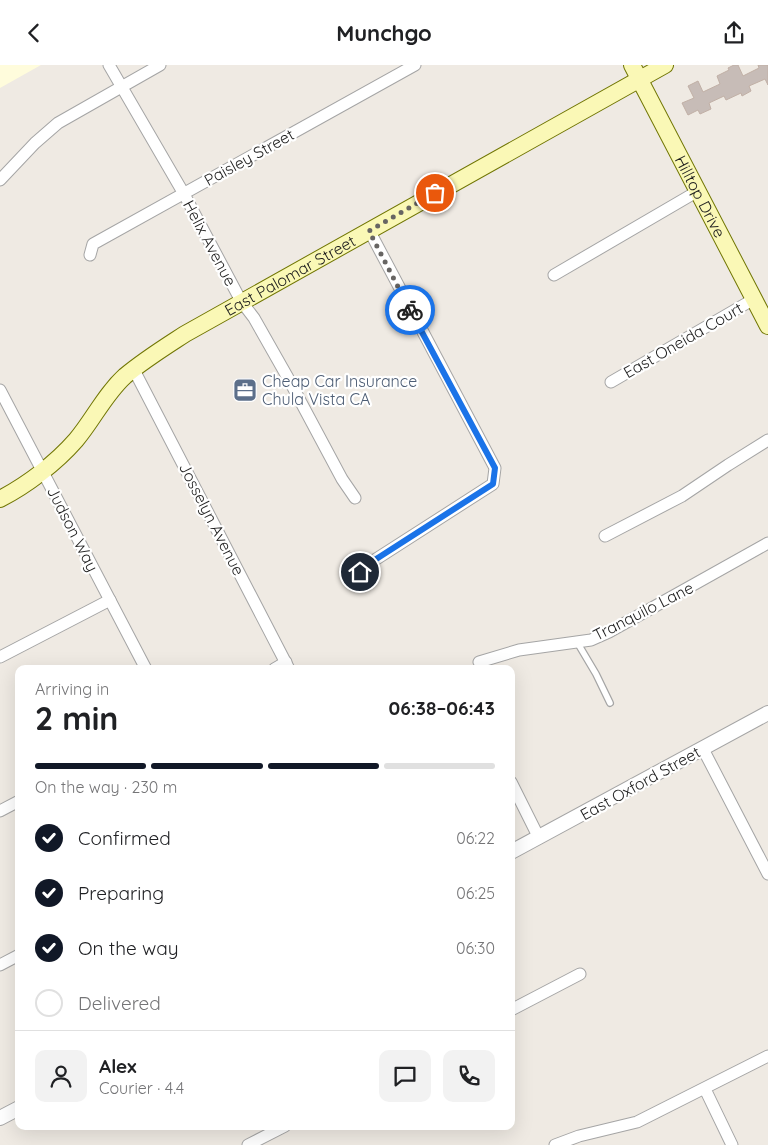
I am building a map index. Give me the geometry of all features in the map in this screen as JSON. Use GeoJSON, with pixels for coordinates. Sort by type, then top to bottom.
{"type":"FeatureCollection","features":[{"type":"Feature","properties":{"kind":"main road","name":"East Palomar Street"},"geometry":{"type":"LineString","coordinates":[[0,499],[43,470],[61,455],[76,440],[109,395],[125,377],[155,353],[241,301],[369,231],[635,72],[665,65]]}},
{"type":"Feature","properties":{"kind":"main road","name":"Hilltop Drive"},"geometry":{"type":"LineString","coordinates":[[635,72],[768,326]]}},
{"type":"Feature","properties":{"kind":"street","name":"Helix Avenue"},"geometry":{"type":"LineString","coordinates":[[109,65],[184,194],[241,301],[254,318],[288,378],[342,479],[355,498]]}},
{"type":"Feature","properties":{"kind":"street"},"geometry":{"type":"LineString","coordinates":[[0,180],[35,143],[58,123],[160,65]]}},
{"type":"Feature","properties":{"kind":"street","name":"Paisley Street"},"geometry":{"type":"LineString","coordinates":[[90,255],[93,245],[415,65]]}},
{"type":"Feature","properties":{"kind":"street"},"geometry":{"type":"LineString","coordinates":[[554,275],[698,191]]}},
{"type":"Feature","properties":{"kind":"street"},"geometry":{"type":"LineString","coordinates":[[351,581],[370,563],[493,484],[495,476],[495,468],[369,231]]}},
{"type":"Feature","properties":{"kind":"street","name":"East Oneida Court"},"geometry":{"type":"LineString","coordinates":[[611,382],[754,299]]}},
{"type":"Feature","properties":{"kind":"street","name":"Josselyn Avenue"},"geometry":{"type":"LineString","coordinates":[[134,370],[286,665]]}},
{"type":"Feature","properties":{"kind":"street","name":"Judson Way"},"geometry":{"type":"LineString","coordinates":[[0,390],[144,665]]}},
{"type":"Feature","properties":{"kind":"street"},"geometry":{"type":"LineString","coordinates":[[605,536],[682,497],[768,440]]}},
{"type":"Feature","properties":{"kind":"street","name":"Tranquilo Lane"},"geometry":{"type":"LineString","coordinates":[[479,662],[519,650],[591,639],[609,632],[768,543]]}},
{"type":"Feature","properties":{"kind":"street"},"geometry":{"type":"LineString","coordinates":[[0,657],[110,600]]}},
{"type":"Feature","properties":{"kind":"street","name":"East Oxford Street"},"geometry":{"type":"LineString","coordinates":[[515,850],[768,713]]}},
{"type":"Feature","properties":{"kind":"street"},"geometry":{"type":"LineString","coordinates":[[703,749],[768,874]]}},
{"type":"Feature","properties":{"kind":"street"},"geometry":{"type":"LineString","coordinates":[[515,790],[539,838]]}},
{"type":"Feature","properties":{"kind":"street"},"geometry":{"type":"LineString","coordinates":[[0,811],[15,803]]}},
{"type":"Feature","properties":{"kind":"street"},"geometry":{"type":"LineString","coordinates":[[0,965],[15,957]]}},
{"type":"Feature","properties":{"kind":"street"},"geometry":{"type":"LineString","coordinates":[[515,1008],[580,974]]}},
{"type":"Feature","properties":{"kind":"street"},"geometry":{"type":"LineString","coordinates":[[555,1145],[580,1136],[637,1123],[768,1056]]}},
{"type":"Feature","properties":{"kind":"street"},"geometry":{"type":"LineString","coordinates":[[705,1089],[732,1145]]}},
{"type":"Feature","properties":{"kind":"street"},"geometry":{"type":"LineString","coordinates":[[0,1118],[15,1110]]}},
{"type":"Feature","properties":{"kind":"street"},"geometry":{"type":"LineString","coordinates":[[248,1145],[277,1130]]}},
{"type":"Feature","properties":{"kind":"lane"},"geometry":{"type":"LineString","coordinates":[[577,642],[610,703]]}},
{"type":"Feature","properties":{"kind":"shaded area"},"geometry":{"type":"Polygon","coordinates":[[[0,65],[41,65],[0,88],[0,65]]]}},
{"type":"Feature","properties":{"kind":"building"},"geometry":{"type":"Polygon","coordinates":[[[734,65],[738,65],[743,76],[759,68],[758,65],[768,65],[768,85],[765,79],[749,86],[751,91],[742,96],[741,93],[726,100],[724,96],[709,103],[711,109],[700,114],[698,110],[688,115],[682,103],[694,98],[688,86],[698,81],[703,92],[720,84],[717,76],[734,65]]]}},
{"type":"Feature","properties":{"kind":"way so far"},"geometry":{"type":"LineString","coordinates":[[410,310],[369,231],[435,193]]}},
{"type":"Feature","properties":{"kind":"place","name":"Cheap Car Insurance Chula Vista CA"},"geometry":{"type":"Point","coordinates":[245,390]}},
{"type":"Feature","properties":{"kind":"route"},"geometry":{"type":"LineString","coordinates":[[360,572],[370,563],[436,523],[493,484],[495,476],[495,468],[410,310]]}}]}
